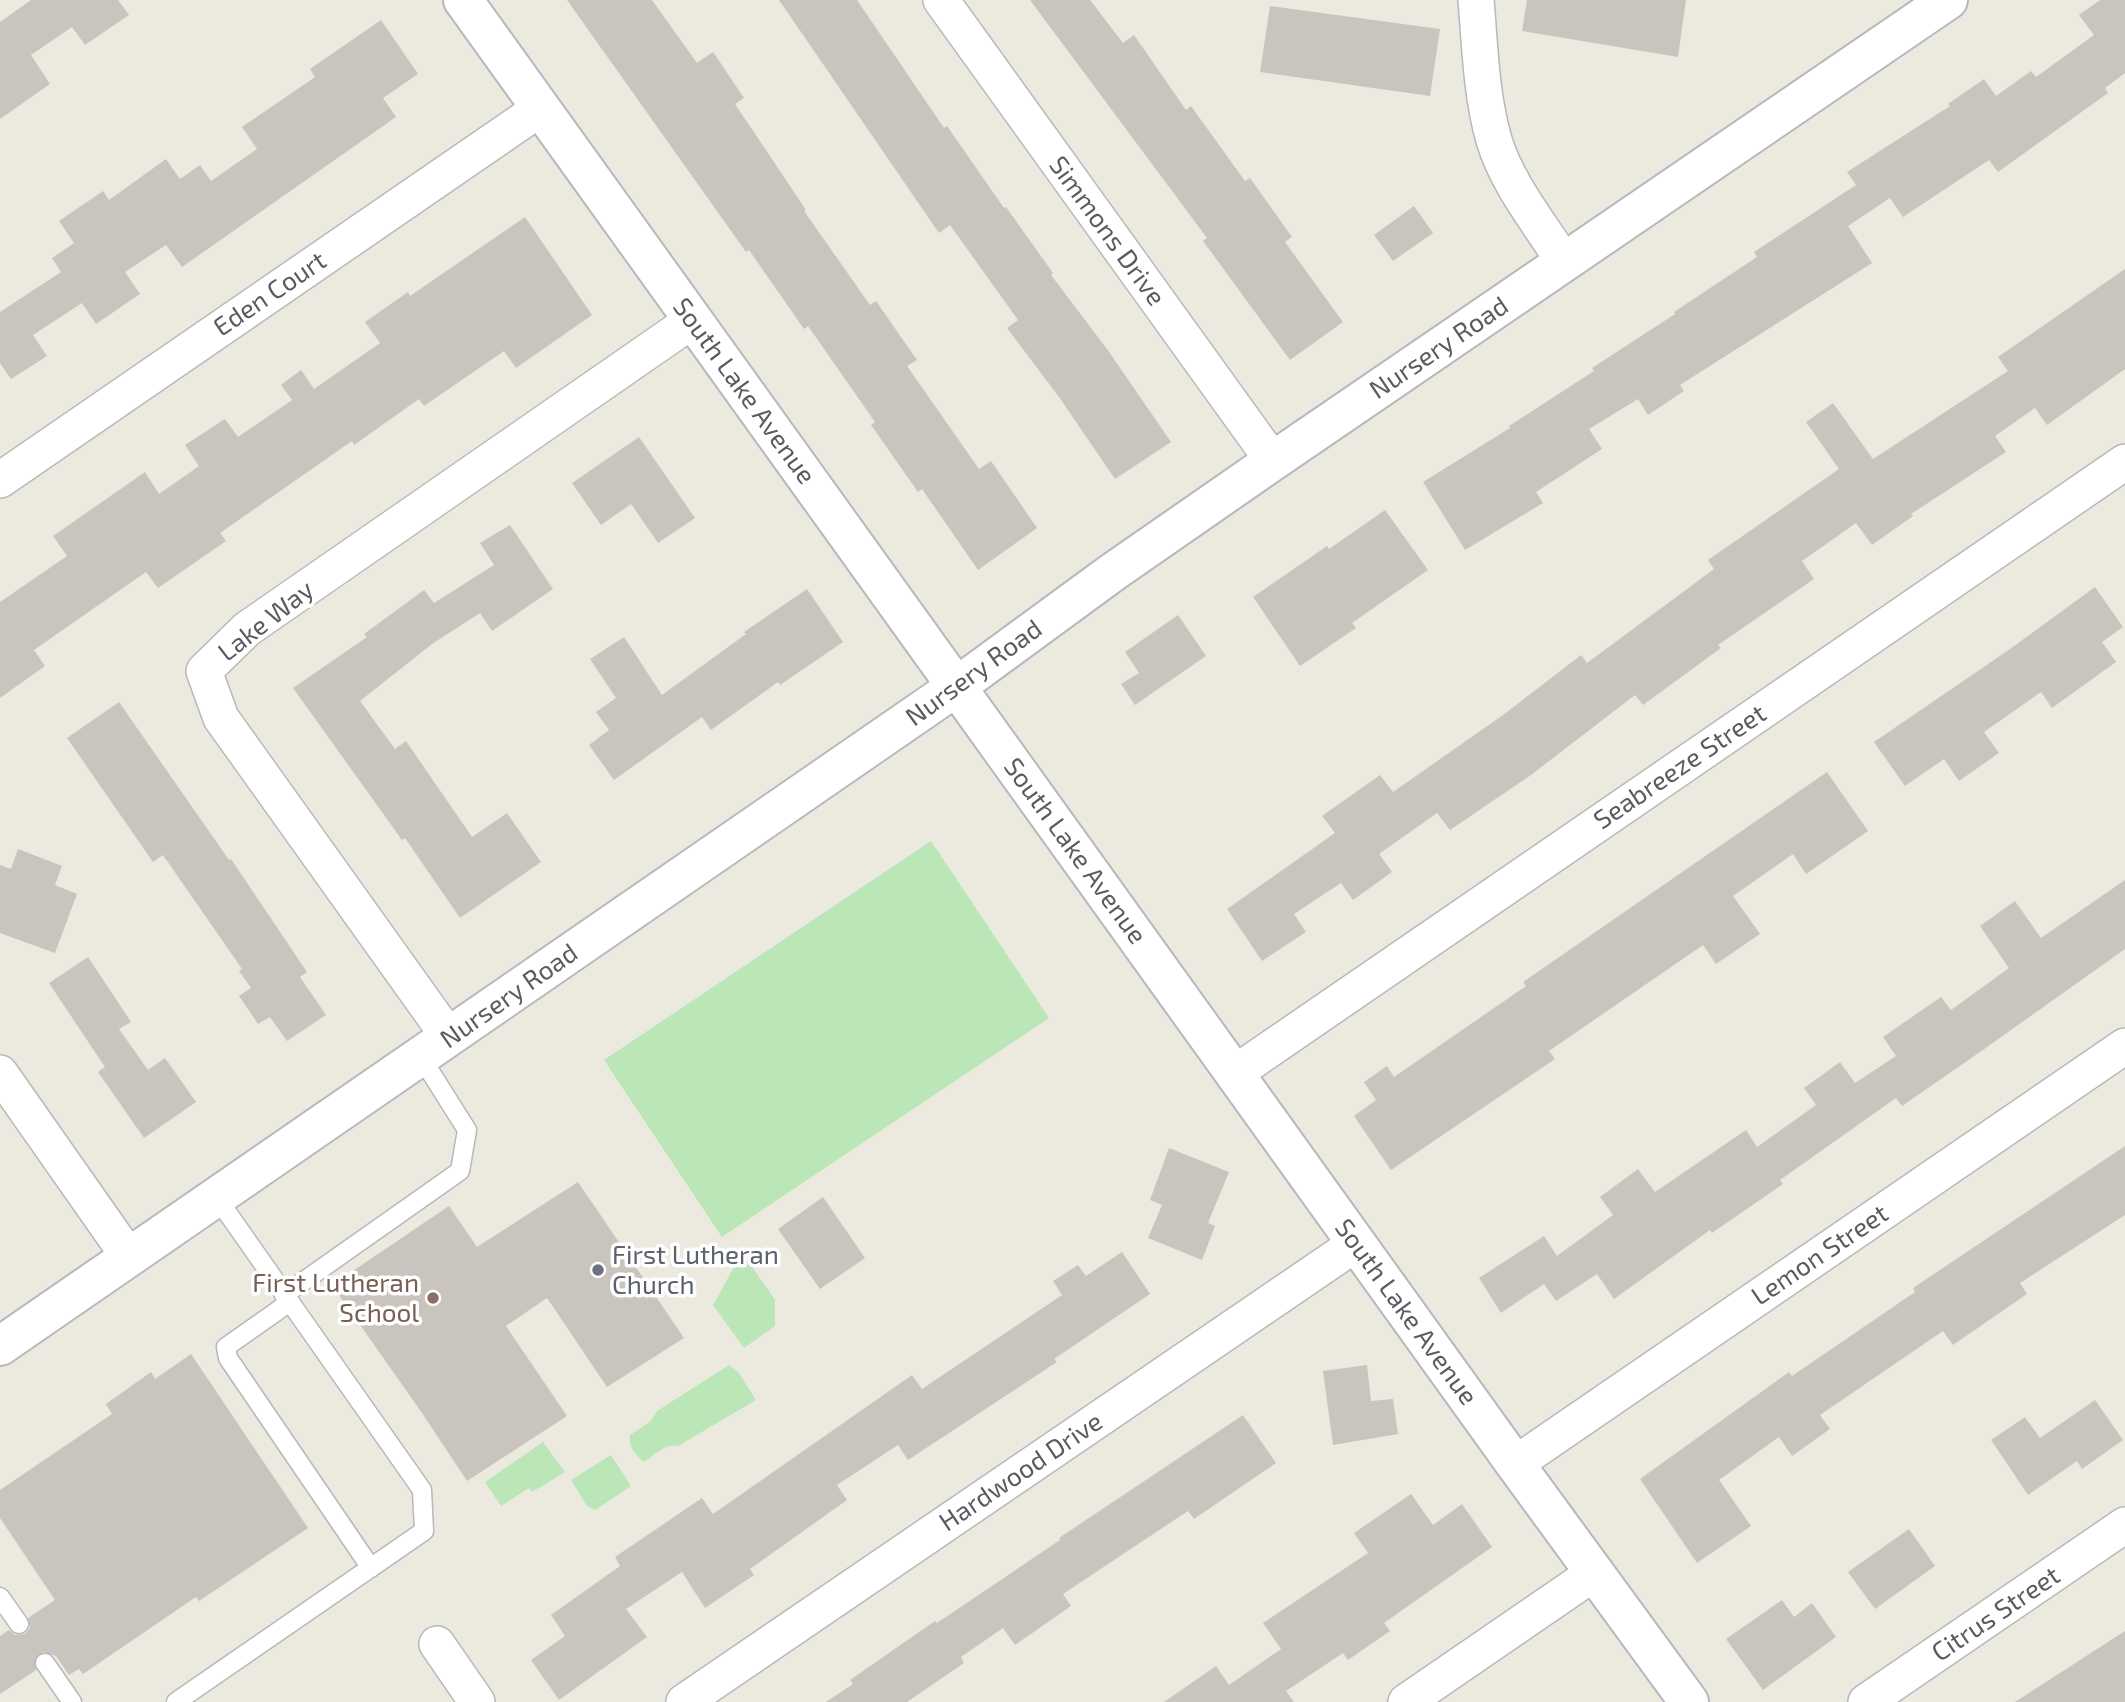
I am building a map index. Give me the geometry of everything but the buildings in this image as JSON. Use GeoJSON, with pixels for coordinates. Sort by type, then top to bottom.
{"type":"FeatureCollection","features":[{"type":"Feature","properties":{"kind":"street","name":"South Lake Avenue"},"geometry":{"type":"LineString","coordinates":[[463,0],[1689,1702]]}},
{"type":"Feature","properties":{"kind":"street","name":"Simmons Drive"},"geometry":{"type":"LineString","coordinates":[[941,0],[1273,461]]}},
{"type":"Feature","properties":{"kind":"street"},"geometry":{"type":"LineString","coordinates":[[1476,0],[1485,101],[1494,142],[1513,182],[1564,262]]}},
{"type":"Feature","properties":{"kind":"street","name":"Nursery Road"},"geometry":{"type":"LineString","coordinates":[[0,1346],[956,687],[1113,572],[1932,5]]}},
{"type":"Feature","properties":{"kind":"street","name":"Eden Court"},"geometry":{"type":"LineString","coordinates":[[0,480],[541,108]]}},
{"type":"Feature","properties":{"kind":"street","name":"Lake Way"},"geometry":{"type":"LineString","coordinates":[[435,1047],[221,718],[204,671],[247,629],[693,320]]}},
{"type":"Feature","properties":{"kind":"street","name":"Seabreeze Street"},"geometry":{"type":"LineString","coordinates":[[1235,1073],[2125,462]]}},
{"type":"Feature","properties":{"kind":"street","name":"Lemon Street"},"geometry":{"type":"LineString","coordinates":[[1515,1464],[2125,1046]]}},
{"type":"Feature","properties":{"kind":"street"},"geometry":{"type":"LineString","coordinates":[[0,1073],[130,1257]]}},
{"type":"Feature","properties":{"kind":"street","name":"Hardwood Drive"},"geometry":{"type":"LineString","coordinates":[[684,1702],[1357,1242]]}},
{"type":"Feature","properties":{"kind":"street","name":"Citrus Street"},"geometry":{"type":"LineString","coordinates":[[1866,1702],[2125,1525]]}},
{"type":"Feature","properties":{"kind":"street"},"geometry":{"type":"LineString","coordinates":[[1406,1702],[1594,1573]]}},
{"type":"Feature","properties":{"kind":"street"},"geometry":{"type":"LineString","coordinates":[[438,1644],[477,1702]]}},
{"type":"Feature","properties":{"kind":"lane"},"geometry":{"type":"LineString","coordinates":[[371,1568],[228,1358],[226,1347],[287,1298],[460,1171],[467,1130],[435,1047]]}},
{"type":"Feature","properties":{"kind":"lane"},"geometry":{"type":"LineString","coordinates":[[176,1702],[425,1531],[422,1490],[217,1198]]}},
{"type":"Feature","properties":{"kind":"lane"},"geometry":{"type":"LineString","coordinates":[[0,1597],[19,1624]]}},
{"type":"Feature","properties":{"kind":"lane"},"geometry":{"type":"LineString","coordinates":[[46,1663],[70,1701]]}},
{"type":"Feature","properties":{"kind":"green space"},"geometry":{"type":"Polygon","coordinates":[[[931,841],[1049,1018],[722,1237],[604,1060],[931,841]]]}},
{"type":"Feature","properties":{"kind":"green space"},"geometry":{"type":"Polygon","coordinates":[[[740,1256],[746,1258],[775,1300],[775,1326],[744,1348],[713,1305],[740,1256]]]}},
{"type":"Feature","properties":{"kind":"green space"},"geometry":{"type":"Polygon","coordinates":[[[729,1365],[739,1373],[756,1400],[678,1446],[664,1448],[644,1462],[631,1447],[630,1435],[651,1421],[657,1411],[729,1365]]]}},
{"type":"Feature","properties":{"kind":"green space"},"geometry":{"type":"Polygon","coordinates":[[[543,1442],[565,1472],[532,1492],[529,1488],[501,1506],[485,1482],[543,1442]]]}},
{"type":"Feature","properties":{"kind":"green space"},"geometry":{"type":"Polygon","coordinates":[[[611,1455],[631,1486],[595,1510],[587,1506],[571,1480],[611,1455]]]}},
{"type":"Feature","properties":{"kind":"place","name":"First Lutheran Church"},"geometry":{"type":"Point","coordinates":[598,1270]}},
{"type":"Feature","properties":{"kind":"place","name":"First Lutheran School"},"geometry":{"type":"Point","coordinates":[433,1298]}}]}
